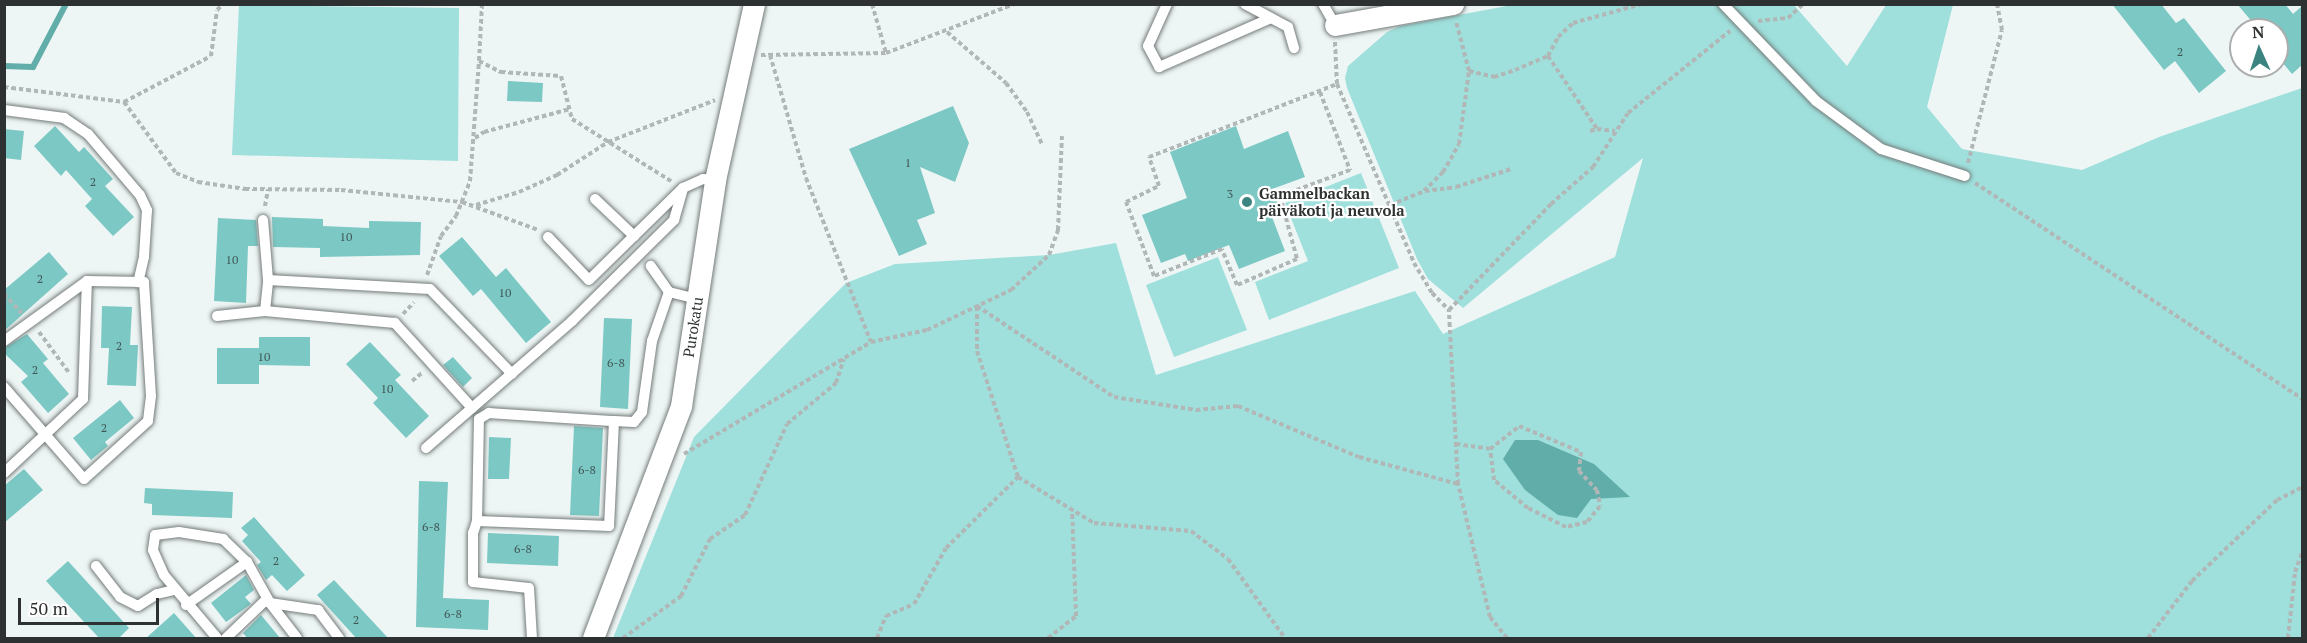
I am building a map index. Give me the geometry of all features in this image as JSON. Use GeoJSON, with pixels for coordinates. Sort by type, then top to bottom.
{"type":"FeatureCollection","features":[{"type":"Feature","properties":{"kind":"street","name":"Purokatu"},"geometry":{"type":"LineString","coordinates":[[592,639],[665,455],[681,406],[715,180],[733,97],[745,55],[754,4]]}},
{"type":"Feature","properties":{"kind":"street"},"geometry":{"type":"LineString","coordinates":[[1335,25],[1454,10]]}},
{"type":"Feature","properties":{"kind":"lane"},"geometry":{"type":"LineString","coordinates":[[1167,4],[1148,46],[1159,67],[1271,18]]}},
{"type":"Feature","properties":{"kind":"lane"},"geometry":{"type":"LineString","coordinates":[[1245,4],[1288,27],[1294,48]]}},
{"type":"Feature","properties":{"kind":"lane"},"geometry":{"type":"LineString","coordinates":[[1323,4],[1335,25]]}},
{"type":"Feature","properties":{"kind":"lane"},"geometry":{"type":"LineString","coordinates":[[1723,4],[1816,101],[1881,149],[1965,176]]}},
{"type":"Feature","properties":{"kind":"lane"},"geometry":{"type":"LineString","coordinates":[[4,110],[64,118],[88,134],[140,195],[147,210],[144,257],[138,282]]}},
{"type":"Feature","properties":{"kind":"lane"},"geometry":{"type":"LineString","coordinates":[[548,237],[589,280],[683,188],[703,179],[715,180]]}},
{"type":"Feature","properties":{"kind":"lane"},"geometry":{"type":"LineString","coordinates":[[426,448],[572,321],[674,220],[683,188]]}},
{"type":"Feature","properties":{"kind":"lane"},"geometry":{"type":"LineString","coordinates":[[595,199],[634,236]]}},
{"type":"Feature","properties":{"kind":"lane"},"geometry":{"type":"LineString","coordinates":[[263,220],[268,280],[265,311]]}},
{"type":"Feature","properties":{"kind":"lane"},"geometry":{"type":"LineString","coordinates":[[651,266],[669,292],[697,299]]}},
{"type":"Feature","properties":{"kind":"lane"},"geometry":{"type":"LineString","coordinates":[[268,280],[426,289],[512,374]]}},
{"type":"Feature","properties":{"kind":"lane"},"geometry":{"type":"LineString","coordinates":[[4,473],[47,436],[83,399],[87,281]]}},
{"type":"Feature","properties":{"kind":"lane"},"geometry":{"type":"LineString","coordinates":[[4,341],[87,281],[144,282],[151,396],[148,421],[84,479],[4,387]]}},
{"type":"Feature","properties":{"kind":"lane"},"geometry":{"type":"LineString","coordinates":[[532,639],[529,588],[473,582],[473,533],[477,521],[479,419],[489,413],[634,422],[642,412],[652,341],[669,292]]}},
{"type":"Feature","properties":{"kind":"lane"},"geometry":{"type":"LineString","coordinates":[[217,316],[265,311],[395,323],[472,408]]}},
{"type":"Feature","properties":{"kind":"lane"},"geometry":{"type":"LineString","coordinates":[[477,521],[609,526],[613,510],[614,420]]}},
{"type":"Feature","properties":{"kind":"lane"},"geometry":{"type":"LineString","coordinates":[[218,639],[175,590],[153,550],[155,535],[179,532],[223,539],[247,562],[268,601],[297,639]]}},
{"type":"Feature","properties":{"kind":"lane"},"geometry":{"type":"LineString","coordinates":[[186,605],[247,562]]}},
{"type":"Feature","properties":{"kind":"lane"},"geometry":{"type":"LineString","coordinates":[[96,567],[120,597],[138,606],[157,594],[175,590]]}},
{"type":"Feature","properties":{"kind":"lane"},"geometry":{"type":"LineString","coordinates":[[226,639],[268,601]]}},
{"type":"Feature","properties":{"kind":"lane"},"geometry":{"type":"LineString","coordinates":[[268,601],[318,610],[339,639]]}},
{"type":"Feature","properties":{"kind":"path"},"geometry":{"type":"LineString","coordinates":[[4,87],[124,102],[211,56],[217,10],[224,4]]}},
{"type":"Feature","properties":{"kind":"path"},"geometry":{"type":"LineString","coordinates":[[395,323],[426,289],[441,236],[462,202],[470,181],[482,4]]}},
{"type":"Feature","properties":{"kind":"path"},"geometry":{"type":"LineString","coordinates":[[872,4],[886,53]]}},
{"type":"Feature","properties":{"kind":"path"},"geometry":{"type":"LineString","coordinates":[[745,55],[886,53],[947,32],[1014,4]]}},
{"type":"Feature","properties":{"kind":"path"},"geometry":{"type":"LineString","coordinates":[[1469,71],[1494,77],[1516,72],[1548,56],[1558,37],[1573,23],[1642,4]]}},
{"type":"Feature","properties":{"kind":"path"},"geometry":{"type":"LineString","coordinates":[[1449,310],[1551,204],[1593,167],[1628,113],[1740,22],[1788,18],[1803,4]]}},
{"type":"Feature","properties":{"kind":"path"},"geometry":{"type":"LineString","coordinates":[[1997,4],[2002,30],[1965,176],[2302,399]]}},
{"type":"Feature","properties":{"kind":"path"},"geometry":{"type":"LineString","coordinates":[[1424,191],[1443,172],[1459,144],[1466,119],[1469,71],[1454,10]]}},
{"type":"Feature","properties":{"kind":"path"},"geometry":{"type":"LineString","coordinates":[[1335,25],[1337,84],[1414,263],[1432,292],[1449,310],[1458,484],[1490,617],[1507,639]]}},
{"type":"Feature","properties":{"kind":"path"},"geometry":{"type":"LineString","coordinates":[[947,32],[1006,83],[1027,112],[1042,144]]}},
{"type":"Feature","properties":{"kind":"path"},"geometry":{"type":"LineString","coordinates":[[770,55],[802,167],[872,342]]}},
{"type":"Feature","properties":{"kind":"path"},"geometry":{"type":"LineString","coordinates":[[1548,56],[1597,129]]}},
{"type":"Feature","properties":{"kind":"path"},"geometry":{"type":"LineString","coordinates":[[479,61],[501,72],[561,76],[572,119],[683,188]]}},
{"type":"Feature","properties":{"kind":"path"},"geometry":{"type":"LineString","coordinates":[[1320,92],[1350,170],[1280,196],[1297,259],[1237,285],[1222,249],[1154,276],[1126,202],[1159,186],[1149,157],[1337,84]]}},
{"type":"Feature","properties":{"kind":"path"},"geometry":{"type":"LineString","coordinates":[[475,206],[557,175],[608,142],[712,101],[733,97]]}},
{"type":"Feature","properties":{"kind":"path"},"geometry":{"type":"LineString","coordinates":[[124,102],[176,173],[198,182],[245,189],[341,190],[462,202],[548,237]]}},
{"type":"Feature","properties":{"kind":"path"},"geometry":{"type":"LineString","coordinates":[[474,138],[484,132],[570,109]]}},
{"type":"Feature","properties":{"kind":"path"},"geometry":{"type":"LineString","coordinates":[[1590,131],[1597,129],[1615,131]]}},
{"type":"Feature","properties":{"kind":"path"},"geometry":{"type":"LineString","coordinates":[[665,455],[682,455],[872,342],[927,330],[1011,290],[1048,255],[1058,230],[1062,136]]}},
{"type":"Feature","properties":{"kind":"path"},"geometry":{"type":"LineString","coordinates":[[1390,205],[1424,191],[1456,187],[1511,169]]}},
{"type":"Feature","properties":{"kind":"path"},"geometry":{"type":"LineString","coordinates":[[4,294],[30,322],[67,372],[85,386]]}},
{"type":"Feature","properties":{"kind":"path"},"geometry":{"type":"LineString","coordinates":[[977,306],[977,351],[1018,477],[1094,523],[1191,531],[1228,560],[1285,639]]}},
{"type":"Feature","properties":{"kind":"path"},"geometry":{"type":"LineString","coordinates":[[977,306],[1114,396],[1196,410],[1238,406],[1359,457],[1458,484]]}},
{"type":"Feature","properties":{"kind":"path"},"geometry":{"type":"LineString","coordinates":[[623,639],[681,596],[710,539],[745,515],[787,424],[836,383],[844,359]]}},
{"type":"Feature","properties":{"kind":"path"},"geometry":{"type":"LineString","coordinates":[[1456,444],[1490,449],[1519,426],[1581,452],[1579,471],[1597,490],[1600,506],[1587,522],[1566,527],[1528,507],[1494,480],[1490,449]]}},
{"type":"Feature","properties":{"kind":"path"},"geometry":{"type":"LineString","coordinates":[[877,639],[886,616],[914,604],[946,548],[1018,477]]}},
{"type":"Feature","properties":{"kind":"path"},"geometry":{"type":"LineString","coordinates":[[2148,639],[2192,581],[2277,500],[2302,487]]}},
{"type":"Feature","properties":{"kind":"path"},"geometry":{"type":"LineString","coordinates":[[1048,639],[1076,616],[1072,509]]}},
{"type":"Feature","properties":{"kind":"path"},"geometry":{"type":"LineString","coordinates":[[2289,639],[2295,572],[2302,553]]}},
{"type":"Feature","properties":{"kind":"shaded area"},"geometry":{"type":"Polygon","coordinates":[[[239,5],[459,8],[458,161],[232,155],[239,5]]]}},
{"type":"Feature","properties":{"kind":"shaded area"},"geometry":{"type":"Polygon","coordinates":[[[1512,5],[1794,5],[1847,66],[1886,5],[1953,5],[1927,107],[1962,149],[2082,170],[2159,137],[2302,88],[2302,638],[613,638],[694,437],[846,283],[895,264],[1049,255],[1116,243],[1156,375],[1415,291],[1443,334],[1615,257],[1643,158],[1463,308],[1428,279],[1417,259],[1347,88],[1345,78],[1348,66],[1387,32],[1400,26],[1512,5]]]}},
{"type":"Feature","properties":{"kind":"shaded area"},"geometry":{"type":"Polygon","coordinates":[[[1361,173],[1399,268],[1269,320],[1255,282],[1308,261],[1285,203],[1361,173]]]}},
{"type":"Feature","properties":{"kind":"shaded area"},"geometry":{"type":"Polygon","coordinates":[[[1218,257],[1247,330],[1174,357],[1146,285],[1218,257]]]}},
{"type":"Feature","properties":{"kind":"shaded area"},"geometry":{"type":"Polygon","coordinates":[[[1515,440],[1538,440],[1594,464],[1630,497],[1591,499],[1577,518],[1558,515],[1525,490],[1503,459],[1515,440]]]}},
{"type":"Feature","properties":{"kind":"building"},"geometry":{"type":"Polygon","coordinates":[[[2112,4],[2161,4],[2176,23],[2184,18],[2226,71],[2199,93],[2175,61],[2164,70],[2112,4]]]}},
{"type":"Feature","properties":{"kind":"building"},"geometry":{"type":"Polygon","coordinates":[[[2237,4],[2285,4],[2293,14],[2302,6],[2302,65],[2292,74],[2289,70],[2289,18],[2249,18],[2237,4]]]}},
{"type":"Feature","properties":{"kind":"building"},"geometry":{"type":"Polygon","coordinates":[[[508,81],[543,83],[542,102],[507,101],[508,81]]]}},
{"type":"Feature","properties":{"kind":"building"},"geometry":{"type":"Polygon","coordinates":[[[953,106],[969,143],[955,182],[920,167],[935,213],[917,220],[927,244],[899,256],[849,149],[953,106]]]}},
{"type":"Feature","properties":{"kind":"building"},"geometry":{"type":"Polygon","coordinates":[[[55,126],[79,152],[84,147],[113,179],[105,186],[134,217],[113,236],[85,206],[92,199],[66,170],[61,176],[34,146],[55,126]]]}},
{"type":"Feature","properties":{"kind":"building"},"geometry":{"type":"Polygon","coordinates":[[[1236,126],[1244,149],[1288,131],[1305,177],[1272,189],[1282,213],[1272,217],[1285,251],[1239,269],[1229,245],[1188,261],[1185,254],[1161,263],[1142,215],[1187,198],[1170,152],[1236,126]]]}},
{"type":"Feature","properties":{"kind":"building"},"geometry":{"type":"Polygon","coordinates":[[[4,129],[24,131],[21,160],[4,158],[4,129]]]}},
{"type":"Feature","properties":{"kind":"building"},"geometry":{"type":"Polygon","coordinates":[[[272,217],[323,219],[323,226],[369,228],[369,221],[421,222],[420,255],[320,257],[320,248],[273,247],[272,217]]]}},
{"type":"Feature","properties":{"kind":"building"},"geometry":{"type":"Polygon","coordinates":[[[218,218],[256,220],[258,246],[248,246],[246,303],[214,301],[218,218]]]}},
{"type":"Feature","properties":{"kind":"building"},"geometry":{"type":"Polygon","coordinates":[[[462,237],[496,277],[506,268],[551,322],[526,343],[481,289],[473,296],[439,256],[462,237]]]}},
{"type":"Feature","properties":{"kind":"building"},"geometry":{"type":"Polygon","coordinates":[[[49,252],[68,274],[4,331],[4,290],[49,252]]]}},
{"type":"Feature","properties":{"kind":"building"},"geometry":{"type":"Polygon","coordinates":[[[102,306],[132,307],[130,345],[138,345],[136,386],[107,385],[109,348],[101,348],[102,306]]]}},
{"type":"Feature","properties":{"kind":"building"},"geometry":{"type":"Polygon","coordinates":[[[604,318],[632,319],[628,409],[600,407],[604,318]]]}},
{"type":"Feature","properties":{"kind":"building"},"geometry":{"type":"Polygon","coordinates":[[[27,334],[48,359],[43,363],[69,394],[48,413],[21,382],[28,376],[4,353],[4,348],[27,334]]]}},
{"type":"Feature","properties":{"kind":"building"},"geometry":{"type":"Polygon","coordinates":[[[259,337],[310,337],[310,366],[259,365],[259,384],[217,384],[217,348],[259,348],[259,337]]]}},
{"type":"Feature","properties":{"kind":"building"},"geometry":{"type":"Polygon","coordinates":[[[370,342],[401,375],[395,380],[429,416],[406,438],[373,403],[378,398],[346,364],[370,342]]]}},
{"type":"Feature","properties":{"kind":"building"},"geometry":{"type":"Polygon","coordinates":[[[453,357],[472,378],[463,387],[443,365],[453,357]]]}},
{"type":"Feature","properties":{"kind":"building"},"geometry":{"type":"Polygon","coordinates":[[[120,400],[134,418],[105,442],[108,446],[91,460],[73,438],[120,400]]]}},
{"type":"Feature","properties":{"kind":"building"},"geometry":{"type":"Polygon","coordinates":[[[574,426],[603,428],[599,516],[570,515],[574,426]]]}},
{"type":"Feature","properties":{"kind":"building"},"geometry":{"type":"Polygon","coordinates":[[[489,437],[511,438],[509,479],[488,479],[489,437]]]}},
{"type":"Feature","properties":{"kind":"building"},"geometry":{"type":"Polygon","coordinates":[[[24,469],[43,490],[4,523],[4,486],[24,469]]]}},
{"type":"Feature","properties":{"kind":"building"},"geometry":{"type":"Polygon","coordinates":[[[419,481],[448,482],[443,598],[489,600],[488,630],[416,627],[419,481]]]}},
{"type":"Feature","properties":{"kind":"building"},"geometry":{"type":"Polygon","coordinates":[[[145,488],[233,492],[232,518],[152,515],[152,504],[144,503],[145,488]]]}},
{"type":"Feature","properties":{"kind":"building"},"geometry":{"type":"Polygon","coordinates":[[[254,517],[305,575],[287,591],[272,575],[266,580],[257,565],[261,562],[242,541],[248,535],[241,528],[254,517]]]}},
{"type":"Feature","properties":{"kind":"building"},"geometry":{"type":"Polygon","coordinates":[[[488,533],[559,536],[558,566],[487,563],[488,533]]]}},
{"type":"Feature","properties":{"kind":"building"},"geometry":{"type":"Polygon","coordinates":[[[68,561],[129,628],[118,639],[100,639],[46,581],[68,561]]]}},
{"type":"Feature","properties":{"kind":"building"},"geometry":{"type":"Polygon","coordinates":[[[246,575],[254,590],[245,597],[251,604],[226,622],[211,603],[246,575]]]}},
{"type":"Feature","properties":{"kind":"building"},"geometry":{"type":"Polygon","coordinates":[[[334,580],[389,639],[357,639],[317,595],[334,580]]]}},
{"type":"Feature","properties":{"kind":"building"},"geometry":{"type":"Polygon","coordinates":[[[174,613],[197,639],[145,639],[174,613]]]}},
{"type":"Feature","properties":{"kind":"building"},"geometry":{"type":"Polygon","coordinates":[[[261,615],[281,639],[248,639],[243,633],[261,615]]]}},
{"type":"Feature","properties":{"kind":"waterway"},"geometry":{"type":"LineString","coordinates":[[4,66],[33,67],[66,4]]}},
{"type":"Feature","properties":{"kind":"place","name":"Gammelbackan päiväkoti ja neuvola"},"geometry":{"type":"Point","coordinates":[1247,202]}}]}
